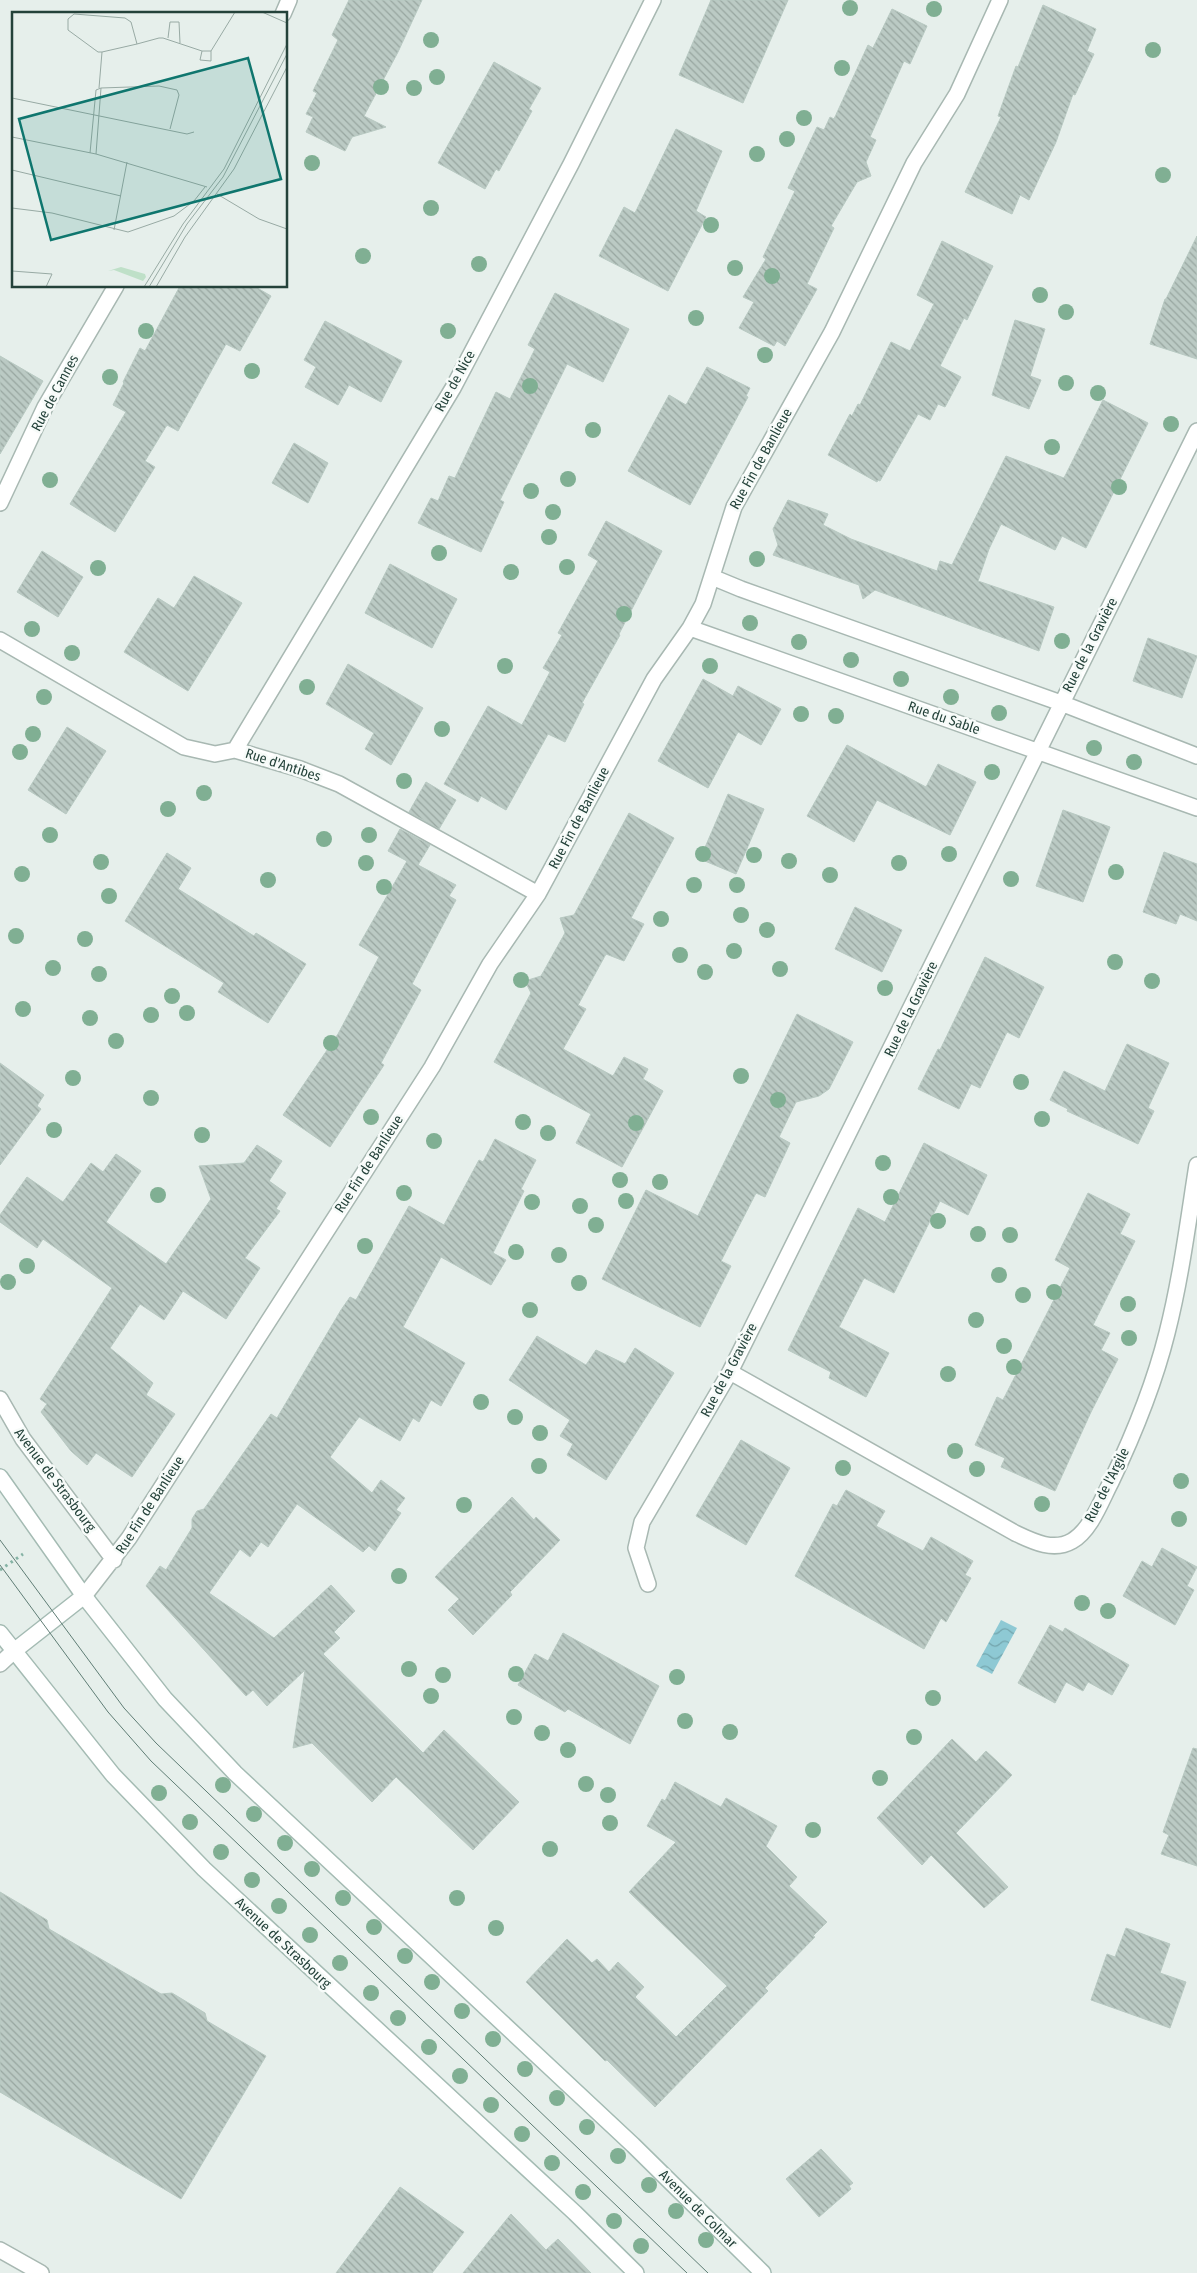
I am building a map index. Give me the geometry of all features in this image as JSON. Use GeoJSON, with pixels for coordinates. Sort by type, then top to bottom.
{"type":"FeatureCollection","features":[{"type":"Feature","properties":{"kind":"street"},"geometry":{"type":"LineString","coordinates":[[284,12],[289,0]]}},
{"type":"Feature","properties":{"kind":"street","name":"Rue de Nice"},"geometry":{"type":"LineString","coordinates":[[235,750],[453,388],[575,156],[653,0]]}},
{"type":"Feature","properties":{"kind":"street","name":"Rue Fin de Banlieue"},"geometry":{"type":"LineString","coordinates":[[84,1596],[114,1560],[432,1067],[490,964],[538,894],[654,679],[690,628],[703,604],[734,507],[832,332],[914,163],[957,94],[1000,0]]}},
{"type":"Feature","properties":{"kind":"street","name":"Rue de Cannes"},"geometry":{"type":"LineString","coordinates":[[0,503],[45,407],[115,288]]}},
{"type":"Feature","properties":{"kind":"street","name":"Rue de la Gravière"},"geometry":{"type":"LineString","coordinates":[[648,1584],[636,1548],[642,1522],[730,1372],[1197,431]]}},
{"type":"Feature","properties":{"kind":"street"},"geometry":{"type":"LineString","coordinates":[[712,577],[1061,703],[1197,756]]}},
{"type":"Feature","properties":{"kind":"street","name":"Rue du Sable"},"geometry":{"type":"LineString","coordinates":[[690,628],[1197,808]]}},
{"type":"Feature","properties":{"kind":"street","name":"Rue d'Antibes"},"geometry":{"type":"LineString","coordinates":[[0,640],[184,747],[215,754],[235,750],[300,769],[339,784],[538,894]]}},
{"type":"Feature","properties":{"kind":"street","name":"Rue de l'Argile"},"geometry":{"type":"LineString","coordinates":[[730,1372],[1014,1533],[1044,1545],[1057,1546],[1070,1542],[1078,1537],[1088,1524],[1101,1501],[1127,1446],[1154,1380],[1176,1297],[1197,1166]]}},
{"type":"Feature","properties":{"kind":"street","name":"Avenue de Strasbourg"},"geometry":{"type":"LineString","coordinates":[[0,1399],[23,1440],[114,1560]]}},
{"type":"Feature","properties":{"kind":"street"},"geometry":{"type":"LineString","coordinates":[[0,1477],[84,1596],[0,1664]]}},
{"type":"Feature","properties":{"kind":"street","name":"Avenue de Colmar"},"geometry":{"type":"LineString","coordinates":[[84,1596],[165,1699],[235,1774],[633,2144],[763,2273]]}},
{"type":"Feature","properties":{"kind":"street","name":"Avenue de Strasbourg"},"geometry":{"type":"LineString","coordinates":[[0,1633],[113,1775],[204,1869],[575,2213],[636,2273]]}},
{"type":"Feature","properties":{"kind":"street"},"geometry":{"type":"LineString","coordinates":[[0,2250],[41,2273]]}},
{"type":"Feature","properties":{"kind":"water"},"geometry":{"type":"Polygon","coordinates":[[[1001,1620],[1017,1628],[992,1674],[976,1666],[1001,1620]]]}},
{"type":"Feature","properties":{"kind":"building"},"geometry":{"type":"Polygon","coordinates":[[[349,0],[422,0],[398,52],[364,116],[386,127],[352,137],[345,151],[306,132],[313,117],[306,114],[317,93],[313,91],[338,40],[332,35],[349,0]]]}},
{"type":"Feature","properties":{"kind":"building"},"geometry":{"type":"Polygon","coordinates":[[[711,0],[788,0],[743,103],[679,75],[711,0]]]}},
{"type":"Feature","properties":{"kind":"building"},"geometry":{"type":"Polygon","coordinates":[[[1043,5],[1096,29],[1087,51],[1094,54],[1075,95],[1073,94],[1056,142],[1029,200],[1020,195],[1012,214],[965,192],[1001,117],[998,116],[1016,66],[1018,67],[1043,5]]]}},
{"type":"Feature","properties":{"kind":"building"},"geometry":{"type":"Polygon","coordinates":[[[892,9],[927,26],[910,64],[904,61],[870,137],[876,140],[866,162],[871,176],[857,182],[831,226],[834,228],[807,284],[817,289],[785,346],[777,341],[774,346],[739,328],[754,302],[743,297],[766,259],[763,257],[795,191],[788,188],[817,127],[824,130],[830,117],[834,119],[868,45],[873,48],[892,9]]]}},
{"type":"Feature","properties":{"kind":"building"},"geometry":{"type":"Polygon","coordinates":[[[494,62],[541,88],[529,109],[532,111],[499,171],[496,169],[485,189],[438,163],[494,62]]]}},
{"type":"Feature","properties":{"kind":"building"},"geometry":{"type":"Polygon","coordinates":[[[676,129],[722,151],[696,211],[706,217],[668,291],[599,256],[624,207],[635,213],[676,129]]]}},
{"type":"Feature","properties":{"kind":"building"},"geometry":{"type":"Polygon","coordinates":[[[1197,236],[1197,359],[1150,344],[1165,299],[1197,236]]]}},
{"type":"Feature","properties":{"kind":"building"},"geometry":{"type":"Polygon","coordinates":[[[942,241],[993,266],[967,320],[964,318],[940,366],[961,377],[945,407],[938,404],[930,420],[918,414],[880,481],[878,480],[877,482],[828,455],[850,414],[852,416],[858,404],[860,405],[891,342],[910,351],[934,304],[917,295],[942,241]]]}},
{"type":"Feature","properties":{"kind":"building"},"geometry":{"type":"Polygon","coordinates":[[[179,288],[257,288],[271,296],[240,351],[226,344],[178,431],[167,425],[145,461],[155,467],[115,532],[70,504],[126,412],[113,405],[140,348],[145,351],[179,288]]]}},
{"type":"Feature","properties":{"kind":"building"},"geometry":{"type":"Polygon","coordinates":[[[555,293],[629,329],[603,382],[567,364],[500,500],[504,502],[481,552],[418,523],[431,498],[438,501],[449,476],[455,478],[496,392],[510,399],[535,349],[528,345],[555,293]]]}},
{"type":"Feature","properties":{"kind":"building"},"geometry":{"type":"Polygon","coordinates":[[[1015,320],[1045,329],[1030,376],[1041,380],[1029,409],[992,395],[1015,320]]]}},
{"type":"Feature","properties":{"kind":"building"},"geometry":{"type":"Polygon","coordinates":[[[325,321],[402,361],[381,402],[349,385],[338,405],[305,387],[316,367],[304,360],[325,321]]]}},
{"type":"Feature","properties":{"kind":"building"},"geometry":{"type":"Polygon","coordinates":[[[0,356],[43,381],[0,454],[0,356]]]}},
{"type":"Feature","properties":{"kind":"building"},"geometry":{"type":"Polygon","coordinates":[[[707,367],[750,388],[746,396],[748,397],[690,505],[628,471],[669,395],[686,405],[707,367]]]}},
{"type":"Feature","properties":{"kind":"building"},"geometry":{"type":"Polygon","coordinates":[[[1103,400],[1148,423],[1086,548],[1062,536],[1055,550],[1001,524],[989,549],[978,581],[1054,607],[1039,651],[875,590],[863,599],[859,585],[773,555],[778,545],[773,529],[788,500],[828,514],[823,525],[851,539],[937,571],[940,561],[952,565],[1006,456],[1064,478],[1103,400]]]}},
{"type":"Feature","properties":{"kind":"building"},"geometry":{"type":"Polygon","coordinates":[[[294,443],[328,463],[308,503],[272,483],[294,443]]]}},
{"type":"Feature","properties":{"kind":"building"},"geometry":{"type":"Polygon","coordinates":[[[606,521],[662,551],[620,635],[582,703],[584,704],[565,742],[548,734],[506,810],[481,796],[478,802],[444,784],[488,706],[522,725],[550,672],[543,668],[562,635],[558,633],[598,561],[588,555],[606,521]]]}},
{"type":"Feature","properties":{"kind":"building"},"geometry":{"type":"Polygon","coordinates":[[[42,551],[83,577],[58,617],[17,592],[42,551]]]}},
{"type":"Feature","properties":{"kind":"building"},"geometry":{"type":"Polygon","coordinates":[[[390,564],[457,599],[432,648],[365,613],[390,564]]]}},
{"type":"Feature","properties":{"kind":"building"},"geometry":{"type":"Polygon","coordinates":[[[194,576],[242,603],[188,691],[124,652],[158,598],[174,608],[194,576]]]}},
{"type":"Feature","properties":{"kind":"building"},"geometry":{"type":"Polygon","coordinates":[[[1148,638],[1197,656],[1182,698],[1133,681],[1148,638]]]}},
{"type":"Feature","properties":{"kind":"building"},"geometry":{"type":"Polygon","coordinates":[[[348,664],[423,708],[391,765],[365,749],[374,733],[326,704],[348,664]]]}},
{"type":"Feature","properties":{"kind":"building"},"geometry":{"type":"Polygon","coordinates":[[[703,679],[733,696],[738,686],[781,709],[761,745],[738,732],[708,788],[658,761],[703,679]]]}},
{"type":"Feature","properties":{"kind":"building"},"geometry":{"type":"Polygon","coordinates":[[[67,727],[106,751],[66,814],[28,790],[67,727]]]}},
{"type":"Feature","properties":{"kind":"building"},"geometry":{"type":"Polygon","coordinates":[[[847,745],[926,787],[938,764],[976,782],[950,835],[877,800],[854,842],[807,816],[847,745]]]}},
{"type":"Feature","properties":{"kind":"building"},"geometry":{"type":"Polygon","coordinates":[[[426,782],[456,800],[439,829],[409,812],[426,782]]]}},
{"type":"Feature","properties":{"kind":"building"},"geometry":{"type":"Polygon","coordinates":[[[728,794],[764,809],[736,874],[700,859],[728,794]]]}},
{"type":"Feature","properties":{"kind":"building"},"geometry":{"type":"Polygon","coordinates":[[[1063,810],[1110,827],[1083,902],[1036,886],[1063,810]]]}},
{"type":"Feature","properties":{"kind":"building"},"geometry":{"type":"Polygon","coordinates":[[[629,813],[674,838],[631,918],[644,924],[624,961],[606,954],[578,1005],[586,1009],[563,1049],[613,1076],[624,1057],[648,1069],[643,1079],[663,1091],[622,1167],[576,1143],[591,1114],[494,1062],[531,993],[525,981],[541,976],[565,933],[560,918],[574,915],[629,813]]]}},
{"type":"Feature","properties":{"kind":"building"},"geometry":{"type":"Polygon","coordinates":[[[400,829],[430,845],[418,865],[456,885],[449,896],[456,900],[412,984],[421,990],[381,1063],[384,1065],[330,1147],[283,1115],[338,1034],[379,957],[359,945],[407,861],[388,851],[400,829]]]}},
{"type":"Feature","properties":{"kind":"building"},"geometry":{"type":"Polygon","coordinates":[[[1164,852],[1197,864],[1197,921],[1180,914],[1176,924],[1143,912],[1164,852]]]}},
{"type":"Feature","properties":{"kind":"building"},"geometry":{"type":"Polygon","coordinates":[[[167,853],[191,868],[178,889],[254,936],[256,933],[306,964],[268,1023],[218,992],[224,983],[125,921],[167,853]]]}},
{"type":"Feature","properties":{"kind":"building"},"geometry":{"type":"Polygon","coordinates":[[[855,907],[902,930],[882,972],[835,949],[855,907]]]}},
{"type":"Feature","properties":{"kind":"building"},"geometry":{"type":"Polygon","coordinates":[[[985,957],[1044,987],[1019,1038],[1007,1032],[980,1088],[971,1084],[959,1109],[918,1089],[938,1049],[940,1050],[985,957]]]}},
{"type":"Feature","properties":{"kind":"building"},"geometry":{"type":"Polygon","coordinates":[[[797,1014],[853,1042],[829,1089],[819,1096],[796,1102],[779,1137],[790,1143],[765,1197],[756,1193],[721,1261],[731,1266],[700,1327],[602,1279],[646,1190],[698,1216],[797,1014]]]}},
{"type":"Feature","properties":{"kind":"building"},"geometry":{"type":"Polygon","coordinates":[[[1127,1044],[1169,1063],[1148,1108],[1154,1111],[1138,1144],[1067,1111],[1068,1109],[1050,1100],[1064,1071],[1105,1091],[1127,1044]]]}},
{"type":"Feature","properties":{"kind":"building"},"geometry":{"type":"Polygon","coordinates":[[[0,1063],[44,1095],[37,1106],[41,1109],[0,1165],[0,1063]]]}},
{"type":"Feature","properties":{"kind":"building"},"geometry":{"type":"Polygon","coordinates":[[[495,1139],[536,1160],[521,1189],[524,1191],[493,1253],[506,1260],[491,1285],[441,1257],[403,1327],[465,1363],[441,1406],[431,1400],[419,1422],[413,1418],[400,1441],[359,1417],[330,1457],[372,1493],[381,1480],[405,1498],[396,1510],[401,1513],[375,1551],[369,1546],[363,1552],[297,1504],[268,1547],[261,1542],[250,1557],[240,1549],[209,1593],[274,1638],[331,1585],[355,1611],[334,1632],[340,1638],[323,1654],[423,1753],[444,1730],[519,1802],[473,1850],[396,1777],[372,1802],[312,1743],[293,1748],[305,1670],[267,1706],[253,1690],[246,1696],[146,1586],[160,1566],[166,1570],[192,1528],[192,1519],[197,1511],[204,1509],[271,1414],[277,1418],[341,1310],[350,1297],[356,1300],[409,1206],[444,1225],[479,1160],[483,1162],[495,1139]]]}},
{"type":"Feature","properties":{"kind":"building"},"geometry":{"type":"Polygon","coordinates":[[[924,1143],[987,1175],[968,1215],[940,1201],[894,1293],[864,1278],[839,1327],[889,1353],[866,1397],[829,1378],[831,1372],[788,1350],[858,1208],[885,1222],[924,1143]]]}},
{"type":"Feature","properties":{"kind":"building"},"geometry":{"type":"Polygon","coordinates":[[[257,1145],[282,1161],[269,1181],[286,1193],[276,1209],[280,1211],[245,1258],[260,1268],[226,1319],[183,1291],[164,1320],[140,1304],[110,1348],[153,1383],[146,1395],[175,1414],[132,1477],[96,1453],[87,1465],[71,1451],[41,1412],[47,1404],[40,1399],[112,1288],[43,1239],[37,1248],[0,1222],[0,1215],[27,1177],[63,1202],[91,1163],[103,1172],[116,1154],[141,1171],[106,1222],[166,1264],[211,1199],[199,1166],[244,1163],[257,1145]]]}},
{"type":"Feature","properties":{"kind":"building"},"geometry":{"type":"Polygon","coordinates":[[[1088,1193],[1130,1214],[1120,1234],[1135,1241],[1093,1325],[1110,1333],[1101,1350],[1118,1359],[1091,1412],[1055,1491],[1001,1467],[1005,1458],[975,1445],[997,1397],[1003,1400],[1070,1268],[1055,1260],[1088,1193]]]}},
{"type":"Feature","properties":{"kind":"building"},"geometry":{"type":"Polygon","coordinates":[[[537,1336],[586,1365],[596,1350],[625,1364],[635,1348],[674,1373],[606,1480],[567,1455],[573,1444],[560,1436],[570,1420],[509,1380],[537,1336]]]}},
{"type":"Feature","properties":{"kind":"building"},"geometry":{"type":"Polygon","coordinates":[[[741,1440],[790,1468],[746,1545],[696,1516],[741,1440]]]}},
{"type":"Feature","properties":{"kind":"building"},"geometry":{"type":"Polygon","coordinates":[[[846,1490],[885,1511],[876,1526],[923,1551],[931,1537],[973,1561],[965,1575],[971,1578],[946,1622],[941,1618],[924,1649],[795,1576],[833,1504],[837,1506],[846,1490]]]}},
{"type":"Feature","properties":{"kind":"building"},"geometry":{"type":"Polygon","coordinates":[[[512,1497],[534,1520],[536,1517],[560,1540],[510,1592],[512,1595],[473,1635],[448,1610],[459,1599],[435,1577],[512,1497]]]}},
{"type":"Feature","properties":{"kind":"building"},"geometry":{"type":"Polygon","coordinates":[[[1162,1548],[1197,1567],[1187,1586],[1194,1590],[1175,1625],[1123,1596],[1142,1561],[1152,1567],[1162,1548]]]}},
{"type":"Feature","properties":{"kind":"building"},"geometry":{"type":"Polygon","coordinates":[[[1050,1625],[1063,1632],[1065,1628],[1129,1665],[1112,1695],[1088,1682],[1083,1691],[1066,1682],[1055,1703],[1018,1683],[1050,1625]]]}},
{"type":"Feature","properties":{"kind":"building"},"geometry":{"type":"Polygon","coordinates":[[[563,1633],[659,1686],[630,1744],[568,1709],[565,1712],[518,1685],[535,1654],[548,1661],[563,1633]]]}},
{"type":"Feature","properties":{"kind":"building"},"geometry":{"type":"Polygon","coordinates":[[[952,1739],[976,1762],[986,1751],[1012,1775],[956,1833],[1008,1887],[984,1908],[931,1855],[922,1865],[877,1818],[952,1739]]]}},
{"type":"Feature","properties":{"kind":"building"},"geometry":{"type":"Polygon","coordinates":[[[1193,1748],[1197,1749],[1197,1866],[1161,1854],[1169,1835],[1163,1832],[1193,1748]]]}},
{"type":"Feature","properties":{"kind":"building"},"geometry":{"type":"Polygon","coordinates":[[[675,1782],[721,1807],[726,1798],[777,1826],[766,1846],[797,1877],[789,1886],[827,1922],[813,1936],[815,1937],[765,1988],[768,1991],[655,2107],[607,2060],[605,2061],[526,1982],[567,1939],[592,1963],[597,1959],[609,1972],[618,1962],[644,1987],[635,1997],[676,2037],[727,1986],[629,1892],[676,1842],[647,1826],[662,1799],[665,1801],[675,1782]]]}},
{"type":"Feature","properties":{"kind":"building"},"geometry":{"type":"Polygon","coordinates":[[[0,1892],[47,1920],[49,1929],[161,1994],[172,1993],[205,2013],[207,2021],[266,2056],[181,2199],[0,2092],[0,1892]]]}},
{"type":"Feature","properties":{"kind":"building"},"geometry":{"type":"Polygon","coordinates":[[[1126,1928],[1170,1944],[1160,1973],[1186,1982],[1170,2028],[1091,2000],[1107,1954],[1115,1957],[1126,1928]]]}},
{"type":"Feature","properties":{"kind":"building"},"geometry":{"type":"Polygon","coordinates":[[[821,2149],[853,2183],[849,2186],[851,2189],[819,2217],[786,2179],[821,2149]]]}},
{"type":"Feature","properties":{"kind":"building"},"geometry":{"type":"Polygon","coordinates":[[[400,2187],[464,2232],[432,2273],[336,2273],[400,2187]]]}},
{"type":"Feature","properties":{"kind":"building"},"geometry":{"type":"Polygon","coordinates":[[[511,2214],[546,2250],[558,2239],[591,2273],[463,2273],[511,2214]]]}},
{"type":"Feature","properties":{"kind":"tram line"},"geometry":{"type":"LineString","coordinates":[[0,1540],[124,1708],[156,1743],[708,2273]]}},
{"type":"Feature","properties":{"kind":"tram line"},"geometry":{"type":"LineString","coordinates":[[0,1565],[108,1712],[151,1761],[687,2273]]}}]}
